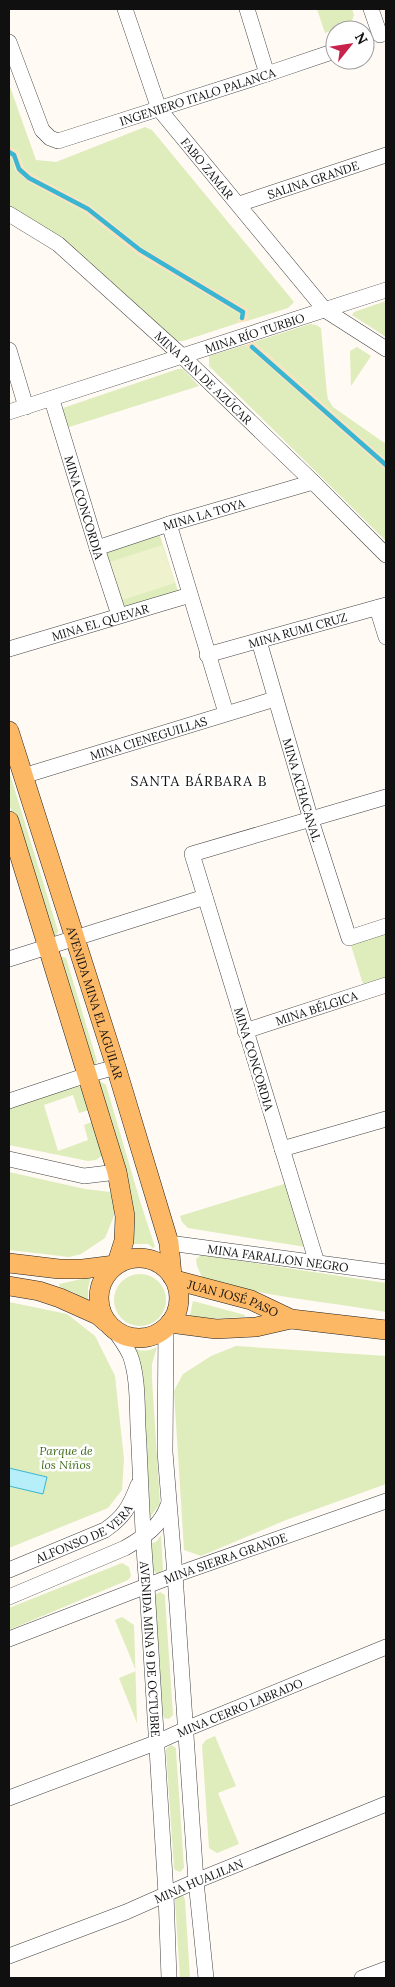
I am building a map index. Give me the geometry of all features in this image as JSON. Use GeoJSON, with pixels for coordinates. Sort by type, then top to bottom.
{"type":"FeatureCollection","features":[{"type":"Feature","properties":{"kind":"main road","name":"AVENIDA MINA EL AGUILAR"},"geometry":{"type":"LineString","coordinates":[[9,731],[116,1067],[169,1243],[174,1278]]}},
{"type":"Feature","properties":{"kind":"main road"},"geometry":{"type":"LineString","coordinates":[[9,820],[117,1172],[125,1216],[124,1242],[116,1264],[106,1274],[98,1296],[100,1309],[108,1324]]}},
{"type":"Feature","properties":{"kind":"main road"},"geometry":{"type":"LineString","coordinates":[[9,1264],[59,1270],[116,1264],[131,1258],[142,1258],[154,1261],[164,1267],[174,1278],[179,1290],[179,1298],[177,1311],[168,1325],[156,1334],[144,1338],[126,1336],[98,1315],[60,1298],[38,1291],[9,1286]]}},
{"type":"Feature","properties":{"kind":"main road","name":"JUAN JOSÉ PASO"},"geometry":{"type":"LineString","coordinates":[[174,1278],[251,1300],[291,1319],[386,1330]]}},
{"type":"Feature","properties":{"kind":"main road","name":"JUAN JOSÉ PASO"},"geometry":{"type":"LineString","coordinates":[[168,1325],[216,1329],[256,1327],[291,1319]]}},
{"type":"Feature","properties":{"kind":"street","name":"FABO ZAMAR"},"geometry":{"type":"LineString","coordinates":[[125,9],[159,109],[326,310],[386,349]]}},
{"type":"Feature","properties":{"kind":"street"},"geometry":{"type":"LineString","coordinates":[[247,9],[267,74]]}},
{"type":"Feature","properties":{"kind":"street"},"geometry":{"type":"LineString","coordinates":[[371,9],[383,34]]}},
{"type":"Feature","properties":{"kind":"street","name":"INGENIERO ITALO PALANCA"},"geometry":{"type":"LineString","coordinates":[[9,42],[42,130],[50,138],[58,141],[325,54]]}},
{"type":"Feature","properties":{"kind":"street","name":"SALINA GRANDE"},"geometry":{"type":"LineString","coordinates":[[239,204],[386,156]]}},
{"type":"Feature","properties":{"kind":"street","name":"MINA PAN DE AZÚCAR"},"geometry":{"type":"LineString","coordinates":[[9,214],[58,244],[181,356],[313,482],[386,555]]}},
{"type":"Feature","properties":{"kind":"street","name":"MINA RÍO TURBIO"},"geometry":{"type":"LineString","coordinates":[[9,412],[52,400],[386,290]]}},
{"type":"Feature","properties":{"kind":"street"},"geometry":{"type":"LineString","coordinates":[[9,350],[26,407]]}},
{"type":"Feature","properties":{"kind":"street","name":"MINA CONCORDIA"},"geometry":{"type":"LineString","coordinates":[[52,400],[119,615]]}},
{"type":"Feature","properties":{"kind":"street","name":"MINA LA TOYA"},"geometry":{"type":"LineString","coordinates":[[97,548],[169,524],[313,482]]}},
{"type":"Feature","properties":{"kind":"street"},"geometry":{"type":"LineString","coordinates":[[169,524],[226,713]]}},
{"type":"Feature","properties":{"kind":"street","name":"MINA EL QUEVAR"},"geometry":{"type":"LineString","coordinates":[[9,649],[190,595]]}},
{"type":"Feature","properties":{"kind":"street"},"geometry":{"type":"LineString","coordinates":[[382,606],[386,637]]}},
{"type":"Feature","properties":{"kind":"street","name":"MINA RUMI CRUZ"},"geometry":{"type":"LineString","coordinates":[[207,655],[382,606]]}},
{"type":"Feature","properties":{"kind":"street","name":"MINA ACHACANAL"},"geometry":{"type":"LineString","coordinates":[[259,641],[311,820],[349,938],[386,926]]}},
{"type":"Feature","properties":{"kind":"street","name":"MINA CIENEGUILLAS"},"geometry":{"type":"LineString","coordinates":[[23,776],[275,699]]}},
{"type":"Feature","properties":{"kind":"street"},"geometry":{"type":"LineString","coordinates":[[311,820],[386,797]]}},
{"type":"Feature","properties":{"kind":"street","name":"MINA CONCORDIA"},"geometry":{"type":"LineString","coordinates":[[311,820],[192,854],[317,1263]]}},
{"type":"Feature","properties":{"kind":"street"},"geometry":{"type":"LineString","coordinates":[[9,959],[205,898]]}},
{"type":"Feature","properties":{"kind":"street","name":"MINA BÉLGICA"},"geometry":{"type":"LineString","coordinates":[[245,1031],[386,985]]}},
{"type":"Feature","properties":{"kind":"street"},"geometry":{"type":"LineString","coordinates":[[9,1101],[116,1067]]}},
{"type":"Feature","properties":{"kind":"street"},"geometry":{"type":"LineString","coordinates":[[282,1149],[386,1119]]}},
{"type":"Feature","properties":{"kind":"street"},"geometry":{"type":"LineString","coordinates":[[9,1159],[84,1176],[117,1172]]}},
{"type":"Feature","properties":{"kind":"street","name":"MINA FARALLON NEGRO"},"geometry":{"type":"LineString","coordinates":[[169,1243],[386,1272]]}},
{"type":"Feature","properties":{"kind":"street","name":"AVENIDA MINA 9 DE OCTUBRE"},"geometry":{"type":"LineString","coordinates":[[108,1324],[122,1340],[130,1356],[135,1381],[141,1479],[142,1538],[147,1587],[166,1894],[169,1978]]}},
{"type":"Feature","properties":{"kind":"street"},"geometry":{"type":"LineString","coordinates":[[168,1325],[165,1452],[168,1505],[175,1575],[196,1881],[206,1978]]}},
{"type":"Feature","properties":{"kind":"street","name":"ALFONSO DE VERA"},"geometry":{"type":"LineString","coordinates":[[9,1570],[105,1530],[119,1520],[133,1498],[141,1479]]}},
{"type":"Feature","properties":{"kind":"street","name":"MINA SIERRA GRANDE"},"geometry":{"type":"LineString","coordinates":[[9,1639],[175,1575],[386,1501]]}},
{"type":"Feature","properties":{"kind":"street","name":"ALFONSO DE VERA"},"geometry":{"type":"LineString","coordinates":[[9,1597],[107,1557],[142,1538],[162,1518],[168,1505]]}},
{"type":"Feature","properties":{"kind":"street","name":"MINA CERRO LABRADO"},"geometry":{"type":"LineString","coordinates":[[9,1798],[156,1743],[386,1648]]}},
{"type":"Feature","properties":{"kind":"street","name":"MINA HUALILAN"},"geometry":{"type":"LineString","coordinates":[[9,1956],[126,1912],[196,1881],[386,1804]]}},
{"type":"Feature","properties":{"kind":"street"},"geometry":{"type":"LineString","coordinates":[[362,1978],[386,1970]]}},
{"type":"Feature","properties":{"kind":"green space"},"geometry":{"type":"Polygon","coordinates":[[[317,9],[352,9],[354,15],[352,20],[325,20],[325,33],[317,9]]]}},
{"type":"Feature","properties":{"kind":"green space"},"geometry":{"type":"Polygon","coordinates":[[[9,84],[36,160],[56,162],[145,127],[152,130],[294,302],[288,308],[247,321],[248,312],[141,247],[89,205],[34,176],[23,167],[18,152],[9,146],[9,84]]]}},
{"type":"Feature","properties":{"kind":"green space"},"geometry":{"type":"Polygon","coordinates":[[[9,156],[12,158],[16,171],[29,182],[85,212],[136,253],[240,314],[238,323],[183,341],[173,341],[9,207],[9,156]]]}},
{"type":"Feature","properties":{"kind":"green space"},"geometry":{"type":"Polygon","coordinates":[[[386,301],[386,337],[352,315],[354,312],[386,301]]]}},
{"type":"Feature","properties":{"kind":"green space"},"geometry":{"type":"Polygon","coordinates":[[[310,324],[321,328],[328,399],[333,407],[386,444],[386,460],[254,342],[310,324]]]}},
{"type":"Feature","properties":{"kind":"green space"},"geometry":{"type":"Polygon","coordinates":[[[245,345],[386,470],[386,541],[209,366],[209,356],[245,345]]]}},
{"type":"Feature","properties":{"kind":"green space"},"geometry":{"type":"Polygon","coordinates":[[[357,347],[371,356],[351,386],[350,351],[357,347]]]}},
{"type":"Feature","properties":{"kind":"green space"},"geometry":{"type":"Polygon","coordinates":[[[178,369],[183,369],[199,386],[66,428],[60,409],[178,369]]]}},
{"type":"Feature","properties":{"kind":"green space"},"geometry":{"type":"Polygon","coordinates":[[[159,533],[178,591],[120,608],[101,549],[159,533]]]}},
{"type":"Feature","properties":{"kind":"green space"},"geometry":{"type":"Polygon","coordinates":[[[162,545],[175,583],[119,601],[107,563],[162,545]]]}},
{"type":"Feature","properties":{"kind":"green space"},"geometry":{"type":"Polygon","coordinates":[[[9,771],[58,931],[56,936],[49,934],[9,803],[9,771]]]}},
{"type":"Feature","properties":{"kind":"green space"},"geometry":{"type":"Polygon","coordinates":[[[386,931],[386,977],[363,984],[350,942],[386,931]]]}},
{"type":"Feature","properties":{"kind":"green space"},"geometry":{"type":"Polygon","coordinates":[[[58,957],[66,958],[97,1061],[95,1066],[92,1066],[58,957]]]}},
{"type":"Feature","properties":{"kind":"green space"},"geometry":{"type":"Polygon","coordinates":[[[100,1081],[106,1085],[155,1247],[153,1248],[148,1244],[131,1244],[135,1220],[96,1085],[100,1081]]]}},
{"type":"Feature","properties":{"kind":"green space"},"geometry":{"type":"Polygon","coordinates":[[[78,1086],[83,1089],[89,1110],[79,1113],[73,1095],[44,1105],[58,1151],[88,1140],[84,1125],[92,1122],[103,1155],[96,1160],[88,1161],[9,1145],[9,1107],[78,1086]]]}},
{"type":"Feature","properties":{"kind":"green space"},"geometry":{"type":"Polygon","coordinates":[[[9,1172],[85,1189],[110,1192],[114,1205],[114,1216],[105,1238],[81,1254],[69,1257],[9,1250],[9,1172]]]}},
{"type":"Feature","properties":{"kind":"green space"},"geometry":{"type":"Polygon","coordinates":[[[287,1183],[306,1247],[188,1228],[182,1222],[180,1216],[287,1183]]]}},
{"type":"Feature","properties":{"kind":"green space"},"geometry":{"type":"Polygon","coordinates":[[[201,1255],[386,1283],[386,1312],[270,1294],[224,1284],[202,1277],[196,1259],[201,1255]]]}},
{"type":"Feature","properties":{"kind":"green space"},"geometry":{"type":"Polygon","coordinates":[[[140,1274],[150,1276],[158,1282],[164,1290],[166,1300],[164,1310],[158,1318],[150,1324],[140,1326],[130,1324],[122,1318],[116,1310],[114,1300],[116,1290],[122,1282],[130,1276],[140,1274]]]}},
{"type":"Feature","properties":{"kind":"green space"},"geometry":{"type":"Polygon","coordinates":[[[91,1277],[88,1288],[88,1301],[60,1287],[59,1284],[91,1277]]]}},
{"type":"Feature","properties":{"kind":"green space"},"geometry":{"type":"Polygon","coordinates":[[[193,1301],[245,1315],[244,1317],[189,1320],[193,1301]]]}},
{"type":"Feature","properties":{"kind":"green space","name":"Parque de los Niños"},"geometry":{"type":"Polygon","coordinates":[[[9,1302],[67,1314],[95,1336],[115,1376],[124,1459],[122,1490],[108,1508],[9,1548],[9,1302]]]}},
{"type":"Feature","properties":{"kind":"green space"},"geometry":{"type":"Polygon","coordinates":[[[236,1346],[386,1356],[386,1484],[286,1520],[201,1556],[184,1550],[174,1391],[183,1374],[211,1356],[236,1346]]]}},
{"type":"Feature","properties":{"kind":"green space"},"geometry":{"type":"Polygon","coordinates":[[[134,1347],[145,1351],[157,1347],[152,1364],[152,1379],[160,1504],[150,1517],[142,1379],[134,1347]]]}},
{"type":"Feature","properties":{"kind":"green space"},"geometry":{"type":"Polygon","coordinates":[[[161,1535],[163,1570],[157,1574],[153,1570],[151,1544],[157,1541],[161,1535]]]}},
{"type":"Feature","properties":{"kind":"green space"},"geometry":{"type":"Polygon","coordinates":[[[122,1563],[129,1567],[131,1576],[128,1580],[9,1630],[9,1608],[122,1563]]]}},
{"type":"Feature","properties":{"kind":"green space"},"geometry":{"type":"Polygon","coordinates":[[[160,1592],[165,1595],[173,1715],[169,1719],[164,1718],[163,1715],[155,1598],[155,1595],[160,1592]]]}},
{"type":"Feature","properties":{"kind":"green space"},"geometry":{"type":"Polygon","coordinates":[[[122,1617],[134,1625],[135,1669],[115,1620],[122,1617]]]}},
{"type":"Feature","properties":{"kind":"green space"},"geometry":{"type":"Polygon","coordinates":[[[135,1671],[137,1723],[119,1678],[135,1671]]]}},
{"type":"Feature","properties":{"kind":"green space"},"geometry":{"type":"Polygon","coordinates":[[[215,1736],[236,1786],[218,1793],[239,1844],[217,1853],[209,1848],[202,1745],[206,1740],[215,1736]]]}},
{"type":"Feature","properties":{"kind":"green space"},"geometry":{"type":"Polygon","coordinates":[[[171,1745],[176,1748],[184,1868],[180,1872],[174,1868],[166,1750],[171,1745]]]}},
{"type":"Feature","properties":{"kind":"green space"},"geometry":{"type":"Polygon","coordinates":[[[183,1895],[185,1900],[190,1978],[180,1978],[175,1900],[176,1897],[183,1895]]]}},
{"type":"Feature","properties":{"kind":"sand"},"geometry":{"type":"Polygon","coordinates":[[[9,146],[18,152],[23,167],[34,176],[89,205],[141,247],[247,309],[249,312],[247,321],[238,323],[240,314],[136,253],[85,212],[29,182],[17,172],[12,158],[9,156],[9,146]]]}},
{"type":"Feature","properties":{"kind":"sand"},"geometry":{"type":"Polygon","coordinates":[[[254,342],[386,460],[386,470],[245,345],[254,342]]]}},
{"type":"Feature","properties":{"kind":"water"},"geometry":{"type":"Polygon","coordinates":[[[9,1468],[47,1477],[43,1494],[9,1486],[9,1468]]]}},
{"type":"Feature","properties":{"kind":"waterway"},"geometry":{"type":"LineString","coordinates":[[9,152],[14,155],[19,169],[29,178],[88,209],[140,250],[243,312],[242,318]]}},
{"type":"Feature","properties":{"kind":"waterway"},"geometry":{"type":"LineString","coordinates":[[252,347],[386,465]]}},
{"type":"Feature","properties":{"kind":"district","name":"SANTA BÁRBARA B"},"geometry":{"type":"Point","coordinates":[199,781]}}]}
